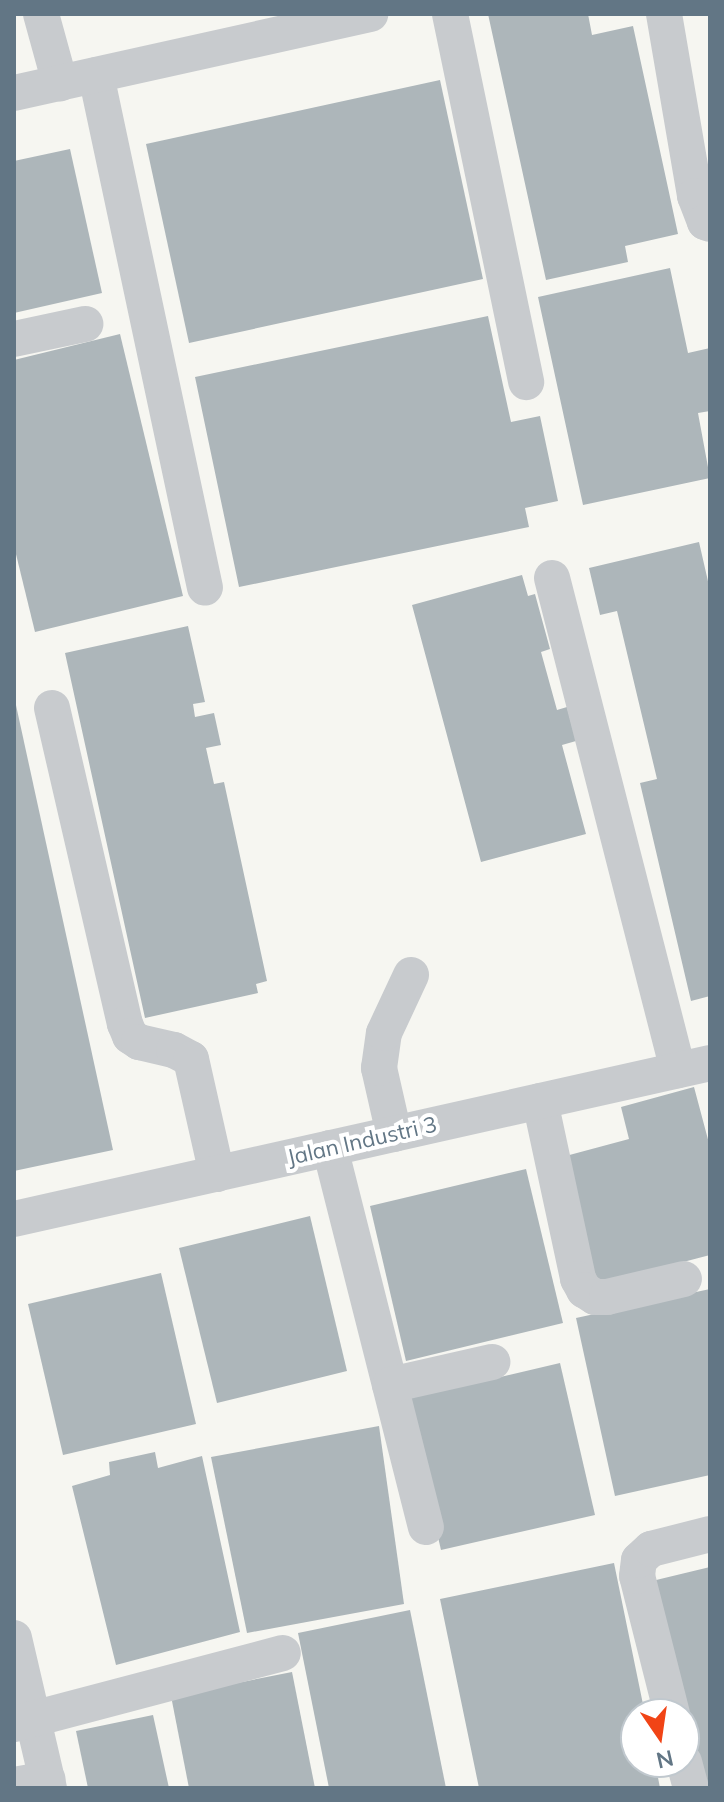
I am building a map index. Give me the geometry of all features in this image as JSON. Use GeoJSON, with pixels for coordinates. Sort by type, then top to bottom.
{"type":"FeatureCollection","features":[{"type":"Feature","properties":{"kind":"street"},"geometry":{"type":"LineString","coordinates":[[41,14],[60,83]]}},
{"type":"Feature","properties":{"kind":"street"},"geometry":{"type":"LineString","coordinates":[[14,93],[96,75],[260,26],[370,14]]}},
{"type":"Feature","properties":{"kind":"street"},"geometry":{"type":"LineString","coordinates":[[450,14],[526,382]]}},
{"type":"Feature","properties":{"kind":"street"},"geometry":{"type":"LineString","coordinates":[[664,14],[695,196],[705,222],[710,224]]}},
{"type":"Feature","properties":{"kind":"street"},"geometry":{"type":"LineString","coordinates":[[96,75],[205,588]]}},
{"type":"Feature","properties":{"kind":"street"},"geometry":{"type":"LineString","coordinates":[[14,339],[85,324]]}},
{"type":"Feature","properties":{"kind":"street"},"geometry":{"type":"LineString","coordinates":[[552,578],[694,1066]]}},
{"type":"Feature","properties":{"kind":"street"},"geometry":{"type":"LineString","coordinates":[[52,708],[125,1024],[130,1036],[139,1042],[174,1050],[191,1059],[217,1174]]}},
{"type":"Feature","properties":{"kind":"street"},"geometry":{"type":"LineString","coordinates":[[394,1134],[379,1068],[384,1033],[411,975]]}},
{"type":"Feature","properties":{"kind":"street","name":"Jalan Industri 3"},"geometry":{"type":"LineString","coordinates":[[14,1219],[694,1066]]}},
{"type":"Feature","properties":{"kind":"street"},"geometry":{"type":"LineString","coordinates":[[540,1101],[578,1279],[584,1290],[595,1297],[607,1297],[684,1279]]}},
{"type":"Feature","properties":{"kind":"street"},"geometry":{"type":"LineString","coordinates":[[330,1148],[426,1527]]}},
{"type":"Feature","properties":{"kind":"street"},"geometry":{"type":"LineString","coordinates":[[390,1385],[492,1362]]}},
{"type":"Feature","properties":{"kind":"street"},"geometry":{"type":"LineString","coordinates":[[668,1698],[637,1576],[639,1560],[651,1549],[710,1534]]}},
{"type":"Feature","properties":{"kind":"street"},"geometry":{"type":"LineString","coordinates":[[14,1638],[23,1721],[36,1784]]}},
{"type":"Feature","properties":{"kind":"street"},"geometry":{"type":"LineString","coordinates":[[23,1721],[283,1653]]}},
{"type":"Feature","properties":{"kind":"building"},"geometry":{"type":"Polygon","coordinates":[[[488,14],[588,14],[592,35],[633,26],[678,234],[625,246],[628,262],[546,280],[488,14]]]}},
{"type":"Feature","properties":{"kind":"building"},"geometry":{"type":"Polygon","coordinates":[[[440,80],[483,279],[189,343],[146,144],[440,80]]]}},
{"type":"Feature","properties":{"kind":"building"},"geometry":{"type":"Polygon","coordinates":[[[70,149],[102,293],[14,313],[14,161],[70,149]]]}},
{"type":"Feature","properties":{"kind":"building"},"geometry":{"type":"Polygon","coordinates":[[[670,268],[688,353],[710,348],[710,411],[698,413],[710,478],[583,505],[538,297],[670,268]]]}},
{"type":"Feature","properties":{"kind":"building"},"geometry":{"type":"Polygon","coordinates":[[[488,316],[511,422],[540,416],[558,501],[525,508],[529,527],[239,587],[195,377],[488,316]]]}},
{"type":"Feature","properties":{"kind":"building"},"geometry":{"type":"Polygon","coordinates":[[[120,334],[183,596],[35,632],[14,546],[14,360],[120,334]]]}},
{"type":"Feature","properties":{"kind":"building"},"geometry":{"type":"Polygon","coordinates":[[[699,542],[710,590],[710,996],[691,1001],[640,783],[657,779],[617,611],[600,615],[589,568],[699,542]]]}},
{"type":"Feature","properties":{"kind":"building"},"geometry":{"type":"Polygon","coordinates":[[[522,575],[528,596],[535,594],[550,649],[541,652],[557,710],[567,707],[576,741],[562,745],[586,834],[481,862],[412,605],[522,575]]]}},
{"type":"Feature","properties":{"kind":"building"},"geometry":{"type":"Polygon","coordinates":[[[188,626],[205,702],[193,704],[195,717],[214,713],[221,745],[206,748],[214,784],[224,782],[267,981],[256,984],[258,993],[145,1018],[65,653],[188,626]]]}},
{"type":"Feature","properties":{"kind":"building"},"geometry":{"type":"Polygon","coordinates":[[[14,696],[113,1150],[14,1171],[14,696]]]}},
{"type":"Feature","properties":{"kind":"building"},"geometry":{"type":"Polygon","coordinates":[[[694,1087],[710,1147],[710,1255],[595,1285],[562,1157],[629,1139],[621,1107],[694,1087]]]}},
{"type":"Feature","properties":{"kind":"building"},"geometry":{"type":"Polygon","coordinates":[[[526,1169],[563,1323],[406,1361],[370,1206],[526,1169]]]}},
{"type":"Feature","properties":{"kind":"building"},"geometry":{"type":"Polygon","coordinates":[[[310,1216],[347,1371],[217,1403],[179,1248],[310,1216]]]}},
{"type":"Feature","properties":{"kind":"building"},"geometry":{"type":"Polygon","coordinates":[[[161,1273],[196,1424],[63,1455],[28,1304],[161,1273]]]}},
{"type":"Feature","properties":{"kind":"building"},"geometry":{"type":"Polygon","coordinates":[[[710,1289],[710,1475],[615,1496],[576,1318],[710,1289]]]}},
{"type":"Feature","properties":{"kind":"building"},"geometry":{"type":"Polygon","coordinates":[[[560,1363],[595,1515],[441,1550],[406,1399],[560,1363]]]}},
{"type":"Feature","properties":{"kind":"building"},"geometry":{"type":"Polygon","coordinates":[[[379,1426],[404,1604],[247,1633],[211,1457],[379,1426]]]}},
{"type":"Feature","properties":{"kind":"building"},"geometry":{"type":"Polygon","coordinates":[[[155,1452],[158,1468],[202,1456],[240,1632],[116,1665],[72,1486],[110,1475],[109,1462],[155,1452]]]}},
{"type":"Feature","properties":{"kind":"building"},"geometry":{"type":"Polygon","coordinates":[[[614,1563],[642,1698],[620,1698],[620,1778],[658,1778],[660,1788],[479,1788],[440,1599],[614,1563]]]}},
{"type":"Feature","properties":{"kind":"building"},"geometry":{"type":"Polygon","coordinates":[[[710,1567],[710,1788],[701,1788],[699,1778],[700,1698],[680,1698],[652,1581],[710,1567]]]}},
{"type":"Feature","properties":{"kind":"building"},"geometry":{"type":"Polygon","coordinates":[[[410,1610],[446,1788],[329,1788],[298,1633],[410,1610]]]}},
{"type":"Feature","properties":{"kind":"building"},"geometry":{"type":"Polygon","coordinates":[[[292,1672],[315,1788],[189,1788],[171,1696],[292,1672]]]}},
{"type":"Feature","properties":{"kind":"building"},"geometry":{"type":"Polygon","coordinates":[[[153,1715],[169,1788],[88,1788],[76,1731],[153,1715]]]}}]}
